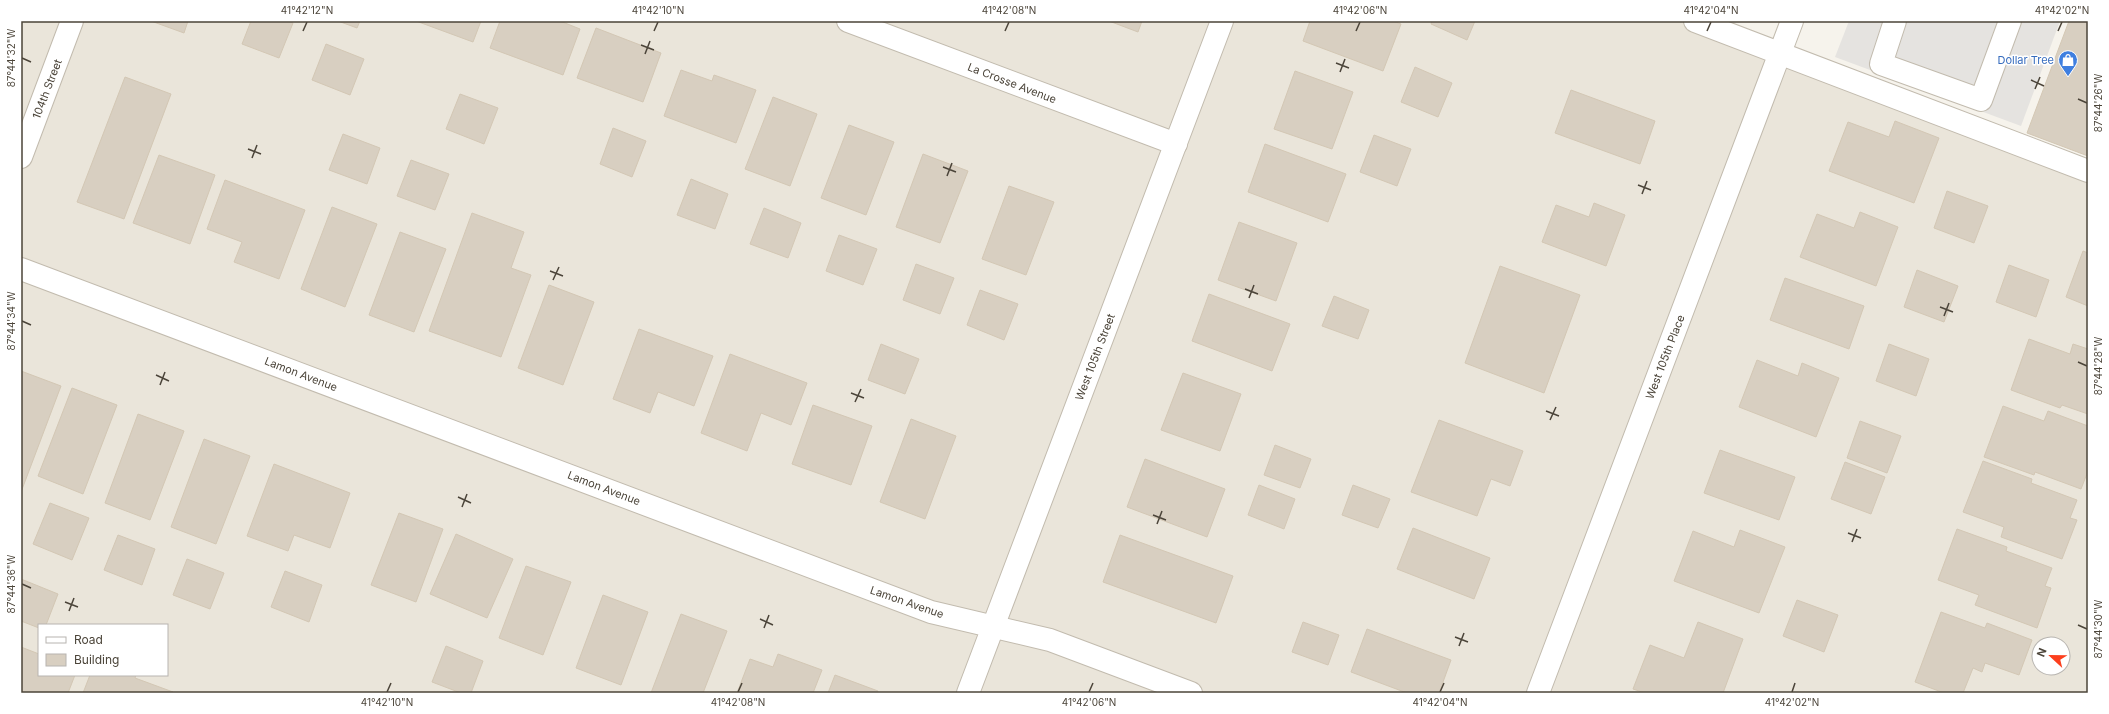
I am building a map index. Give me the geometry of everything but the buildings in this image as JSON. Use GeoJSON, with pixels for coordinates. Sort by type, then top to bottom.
{"type":"FeatureCollection","features":[{"type":"Feature","properties":{"kind":"street","name":"104th Street"},"geometry":{"type":"LineString","coordinates":[[21,157],[72,21]]}},
{"type":"Feature","properties":{"kind":"street","name":"La Crosse Avenue"},"geometry":{"type":"LineString","coordinates":[[848,21],[1176,144]]}},
{"type":"Feature","properties":{"kind":"street","name":"West 105th Street"},"geometry":{"type":"LineString","coordinates":[[968,693],[1222,21]]}},
{"type":"Feature","properties":{"kind":"street"},"geometry":{"type":"LineString","coordinates":[[1695,21],[2088,171]]}},
{"type":"Feature","properties":{"kind":"street","name":"West 105th Place"},"geometry":{"type":"LineString","coordinates":[[1538,693],[1792,21]]}},
{"type":"Feature","properties":{"kind":"street"},"geometry":{"type":"LineString","coordinates":[[1895,21],[1881,64],[1981,100],[2010,21]]}},
{"type":"Feature","properties":{"kind":"street","name":"Lamon Avenue"},"geometry":{"type":"LineString","coordinates":[[21,269],[931,612],[993,628],[1050,640],[1191,693]]}},
{"type":"Feature","properties":{"kind":"shaded area"},"geometry":{"type":"Polygon","coordinates":[[[21,21],[1695,21],[2088,171],[2088,693],[21,693],[21,21]]]}},
{"type":"Feature","properties":{"kind":"shaded area"},"geometry":{"type":"Polygon","coordinates":[[[1849,21],[2060,21],[2021,126],[1835,57],[1849,21]]]}},
{"type":"Feature","properties":{"kind":"place","name":"Dollar Tree"},"geometry":{"type":"Point","coordinates":[2068,77]}}]}
